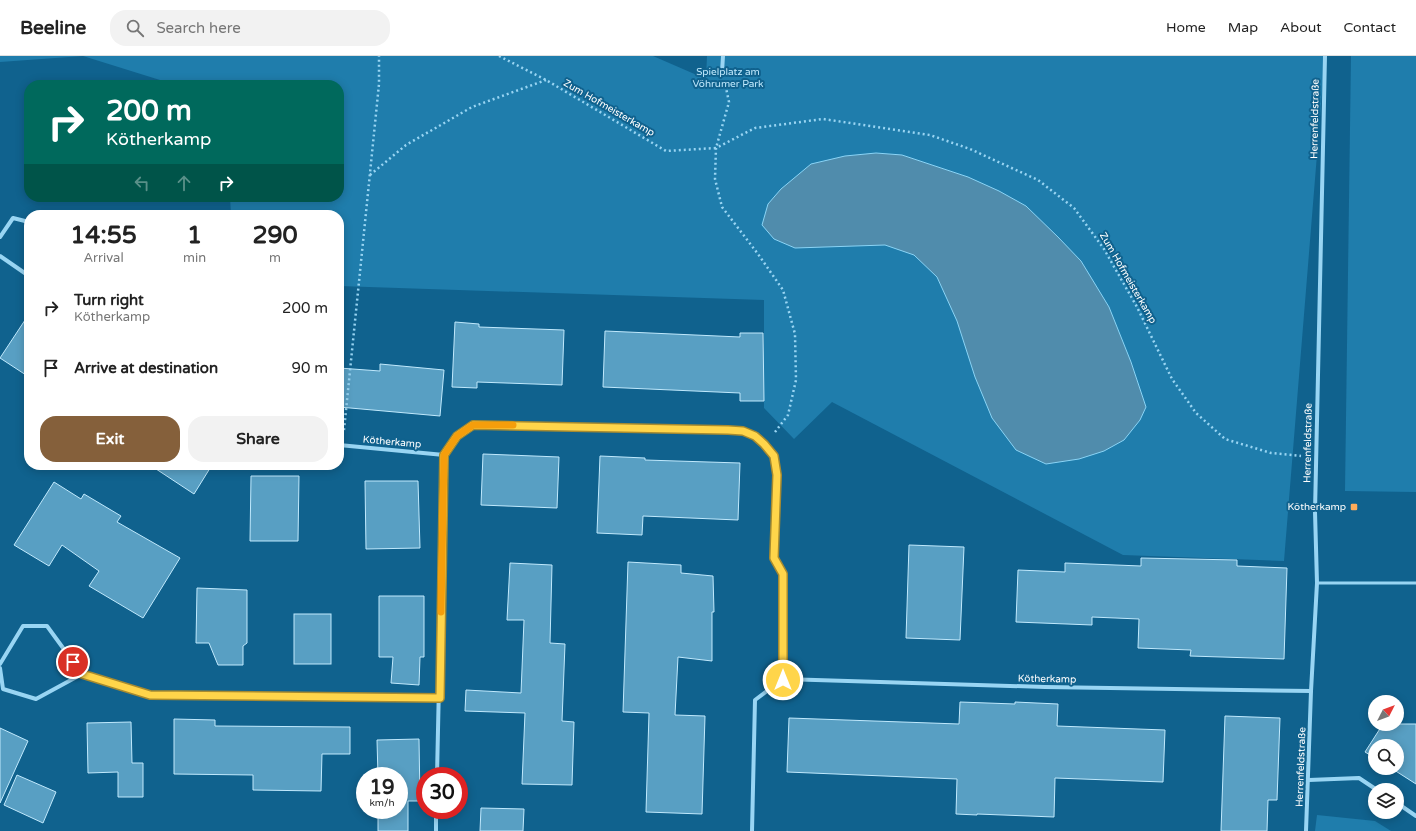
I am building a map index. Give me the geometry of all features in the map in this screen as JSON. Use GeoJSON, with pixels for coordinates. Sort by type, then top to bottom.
{"type":"FeatureCollection","features":[{"type":"Feature","properties":{"kind":"street"},"geometry":{"type":"LineString","coordinates":[[722,56],[722,72]]}},
{"type":"Feature","properties":{"kind":"street","name":"Herrenfeldstraße"},"geometry":{"type":"LineString","coordinates":[[1306,831],[1311,691],[1317,583],[1315,512],[1325,56]]}},
{"type":"Feature","properties":{"kind":"street"},"geometry":{"type":"LineString","coordinates":[[0,237],[13,218],[24,221]]}},
{"type":"Feature","properties":{"kind":"street"},"geometry":{"type":"LineString","coordinates":[[0,256],[24,273]]}},
{"type":"Feature","properties":{"kind":"street"},"geometry":{"type":"LineString","coordinates":[[437,767],[444,455],[457,436],[473,425],[743,431],[755,436],[774,456],[777,475],[774,558],[783,574],[783,680],[755,700],[752,831]]}},
{"type":"Feature","properties":{"kind":"street","name":"Kötherkamp"},"geometry":{"type":"LineString","coordinates":[[344,445],[444,455]]}},
{"type":"Feature","properties":{"kind":"street"},"geometry":{"type":"LineString","coordinates":[[0,664],[23,626],[47,626],[82,674],[150,695],[440,698]]}},
{"type":"Feature","properties":{"kind":"street"},"geometry":{"type":"LineString","coordinates":[[0,668],[3,689],[36,699],[82,674]]}},
{"type":"Feature","properties":{"kind":"street","name":"Kötherkamp"},"geometry":{"type":"LineString","coordinates":[[783,680],[1045,687],[1311,691]]}},
{"type":"Feature","properties":{"kind":"street"},"geometry":{"type":"LineString","coordinates":[[1309,780],[1359,778],[1368,784]]}},
{"type":"Feature","properties":{"kind":"street"},"geometry":{"type":"LineString","coordinates":[[1404,808],[1416,816]]}},
{"type":"Feature","properties":{"kind":"street"},"geometry":{"type":"LineString","coordinates":[[436,819],[436,831]]}},
{"type":"Feature","properties":{"kind":"lane"},"geometry":{"type":"LineString","coordinates":[[1317,583],[1416,583]]}},
{"type":"Feature","properties":{"kind":"path"},"geometry":{"type":"LineString","coordinates":[[344,417],[379,84],[379,56]]}},
{"type":"Feature","properties":{"kind":"path","name":"Zum Hofmeisterkamp"},"geometry":{"type":"LineString","coordinates":[[499,56],[546,80],[666,151],[716,148],[755,128],[823,119],[930,135],[970,149],[1038,180],[1074,208],[1104,249],[1137,307],[1172,379],[1196,413],[1225,439],[1271,453],[1316,457]]}},
{"type":"Feature","properties":{"kind":"path"},"geometry":{"type":"LineString","coordinates":[[722,72],[729,102],[716,148],[715,179],[722,207],[783,290],[795,334],[796,380],[788,416],[764,444]]}},
{"type":"Feature","properties":{"kind":"path"},"geometry":{"type":"LineString","coordinates":[[370,175],[406,145],[472,106],[546,80]]}},
{"type":"Feature","properties":{"kind":"green space"},"geometry":{"type":"Polygon","coordinates":[[[0,56],[83,56],[0,62],[0,56]]]}},
{"type":"Feature","properties":{"kind":"green space","name":"Spielplatz am Vöhrumer Park"},"geometry":{"type":"Polygon","coordinates":[[[83,56],[653,56],[706,79],[707,56],[1325,56],[1284,561],[1123,555],[832,402],[794,439],[764,408],[764,300],[344,286],[344,210],[231,210],[230,202],[344,202],[344,80],[160,80],[83,56]]]}},
{"type":"Feature","properties":{"kind":"green space"},"geometry":{"type":"Polygon","coordinates":[[[1351,56],[1416,56],[1416,492],[1345,491],[1351,56]]]}},
{"type":"Feature","properties":{"kind":"green space"},"geometry":{"type":"Polygon","coordinates":[[[1317,815],[1375,821],[1391,831],[1315,831],[1317,815]]]}},
{"type":"Feature","properties":{"kind":"shaded area"},"geometry":{"type":"Polygon","coordinates":[[[876,153],[902,155],[968,177],[999,191],[1026,206],[1081,261],[1109,307],[1131,362],[1146,407],[1140,420],[1124,440],[1104,451],[1079,459],[1046,464],[1016,450],[992,418],[975,377],[957,321],[937,277],[914,255],[885,245],[795,248],[774,239],[762,225],[768,204],[781,189],[811,164],[845,156],[876,153]]]}},
{"type":"Feature","properties":{"kind":"building"},"geometry":{"type":"Polygon","coordinates":[[[24,322],[24,374],[0,358],[24,322]]]}},
{"type":"Feature","properties":{"kind":"building"},"geometry":{"type":"Polygon","coordinates":[[[455,322],[479,324],[479,327],[564,330],[562,385],[477,382],[477,388],[452,387],[455,322]]]}},
{"type":"Feature","properties":{"kind":"building"},"geometry":{"type":"Polygon","coordinates":[[[605,331],[740,337],[740,333],[763,333],[764,401],[740,401],[740,393],[603,387],[605,331]]]}},
{"type":"Feature","properties":{"kind":"building"},"geometry":{"type":"Polygon","coordinates":[[[380,364],[444,370],[440,416],[344,407],[344,368],[380,371],[380,364]]]}},
{"type":"Feature","properties":{"kind":"building"},"geometry":{"type":"Polygon","coordinates":[[[483,454],[559,457],[557,508],[481,505],[483,454]]]}},
{"type":"Feature","properties":{"kind":"building"},"geometry":{"type":"Polygon","coordinates":[[[600,456],[645,458],[645,460],[740,463],[738,520],[643,516],[642,535],[597,533],[600,456]]]}},
{"type":"Feature","properties":{"kind":"building"},"geometry":{"type":"Polygon","coordinates":[[[158,470],[209,470],[194,494],[158,470]]]}},
{"type":"Feature","properties":{"kind":"building"},"geometry":{"type":"Polygon","coordinates":[[[251,476],[299,476],[298,541],[250,541],[251,476]]]}},
{"type":"Feature","properties":{"kind":"building"},"geometry":{"type":"Polygon","coordinates":[[[365,481],[418,481],[420,548],[366,549],[365,481]]]}},
{"type":"Feature","properties":{"kind":"building"},"geometry":{"type":"Polygon","coordinates":[[[54,482],[81,499],[84,494],[121,516],[117,522],[180,558],[143,618],[89,586],[99,571],[62,545],[49,566],[14,545],[54,482]]]}},
{"type":"Feature","properties":{"kind":"building"},"geometry":{"type":"Polygon","coordinates":[[[909,545],[964,547],[960,640],[906,638],[909,545]]]}},
{"type":"Feature","properties":{"kind":"building"},"geometry":{"type":"Polygon","coordinates":[[[1141,558],[1237,560],[1237,566],[1287,568],[1284,659],[1190,656],[1191,650],[1138,648],[1139,619],[1092,617],[1092,625],[1016,622],[1018,570],[1065,572],[1065,563],[1141,566],[1141,558]]]}},
{"type":"Feature","properties":{"kind":"building"},"geometry":{"type":"Polygon","coordinates":[[[628,562],[681,565],[681,573],[713,576],[714,612],[712,612],[712,661],[678,657],[675,715],[705,716],[702,814],[646,812],[649,713],[623,712],[628,562]]]}},
{"type":"Feature","properties":{"kind":"building"},"geometry":{"type":"Polygon","coordinates":[[[510,563],[552,565],[550,643],[565,644],[562,721],[574,722],[572,785],[522,784],[525,713],[465,711],[466,690],[521,693],[524,620],[507,620],[510,563]]]}},
{"type":"Feature","properties":{"kind":"building"},"geometry":{"type":"Polygon","coordinates":[[[197,588],[247,590],[247,643],[243,646],[243,665],[218,665],[209,643],[196,643],[197,588]]]}},
{"type":"Feature","properties":{"kind":"building"},"geometry":{"type":"Polygon","coordinates":[[[379,596],[424,596],[424,657],[420,657],[419,685],[391,683],[393,657],[379,657],[379,596]]]}},
{"type":"Feature","properties":{"kind":"building"},"geometry":{"type":"Polygon","coordinates":[[[294,614],[331,614],[331,664],[294,664],[294,614]]]}},
{"type":"Feature","properties":{"kind":"building"},"geometry":{"type":"Polygon","coordinates":[[[960,702],[1058,704],[1057,726],[1165,730],[1163,782],[1055,778],[1054,817],[977,815],[956,814],[957,779],[787,772],[789,718],[959,724],[960,702]]]}},
{"type":"Feature","properties":{"kind":"building"},"geometry":{"type":"Polygon","coordinates":[[[1225,716],[1280,718],[1277,800],[1268,800],[1267,831],[1221,831],[1225,716]]]}},
{"type":"Feature","properties":{"kind":"building"},"geometry":{"type":"Polygon","coordinates":[[[174,719],[215,720],[215,726],[350,727],[350,754],[322,754],[321,791],[253,790],[253,775],[174,774],[174,719]]]}},
{"type":"Feature","properties":{"kind":"building"},"geometry":{"type":"Polygon","coordinates":[[[131,722],[132,763],[143,763],[143,797],[118,797],[118,772],[88,773],[87,723],[131,722]]]}},
{"type":"Feature","properties":{"kind":"building"},"geometry":{"type":"Polygon","coordinates":[[[1404,724],[1416,724],[1416,784],[1402,775],[1404,775],[1404,739],[1373,739],[1378,731],[1404,731],[1404,724]]]}},
{"type":"Feature","properties":{"kind":"building"},"geometry":{"type":"Polygon","coordinates":[[[0,728],[28,741],[0,803],[0,728]]]}},
{"type":"Feature","properties":{"kind":"building"},"geometry":{"type":"Polygon","coordinates":[[[419,739],[419,767],[416,767],[416,801],[408,801],[408,767],[378,767],[377,740],[419,739]]]}},
{"type":"Feature","properties":{"kind":"building"},"geometry":{"type":"Polygon","coordinates":[[[17,775],[56,792],[43,823],[4,805],[17,775]]]}},
{"type":"Feature","properties":{"kind":"building"},"geometry":{"type":"Polygon","coordinates":[[[481,808],[524,809],[523,831],[480,831],[481,808]]]}},
{"type":"Feature","properties":{"kind":"building"},"geometry":{"type":"Polygon","coordinates":[[[378,819],[408,819],[408,831],[378,831],[378,819]]]}},
{"type":"Feature","properties":{"kind":"slow traffic"},"geometry":{"type":"LineString","coordinates":[[441,612],[444,455],[457,436],[473,425],[513,425]]}},
{"type":"Feature","properties":{"kind":"place","name":"Kötherkamp"},"geometry":{"type":"Point","coordinates":[1354,507]}},
{"type":"Feature","properties":{"kind":"route"},"geometry":{"type":"LineString","coordinates":[[73,662],[82,674],[150,695],[440,698],[444,455],[457,436],[473,425],[728,430],[743,431],[755,436],[774,456],[777,475],[774,558],[783,574],[783,680]]}}]}
